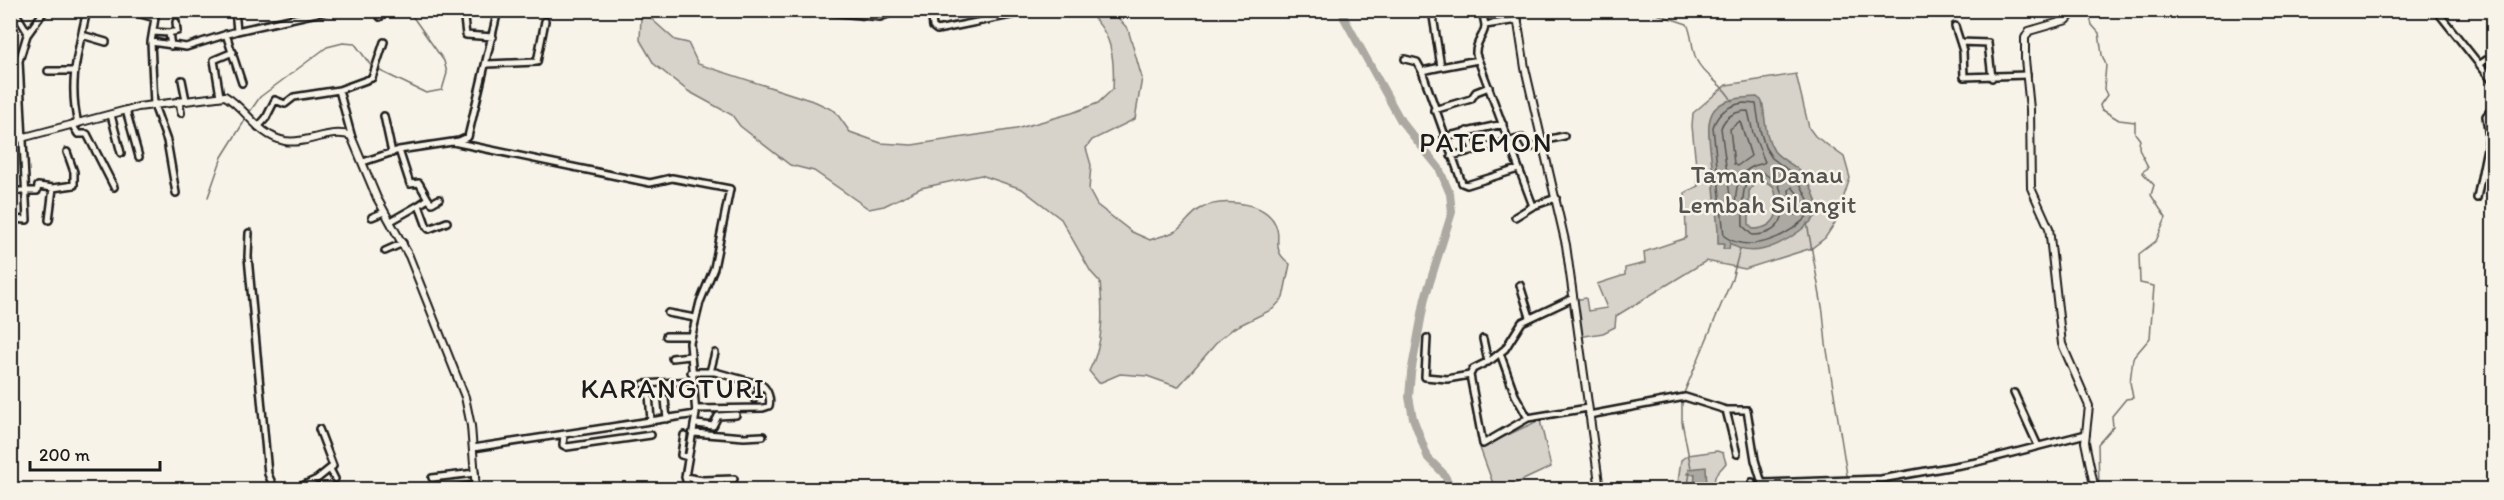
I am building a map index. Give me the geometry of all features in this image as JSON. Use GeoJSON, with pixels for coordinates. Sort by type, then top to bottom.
{"type":"FeatureCollection","features":[{"type":"Feature","properties":{"kind":"street"},"geometry":{"type":"LineString","coordinates":[[14,10],[28,33]]}},
{"type":"Feature","properties":{"kind":"street"},"geometry":{"type":"LineString","coordinates":[[10,219],[27,220],[19,61],[28,33],[45,10]]}},
{"type":"Feature","properties":{"kind":"street"},"geometry":{"type":"LineString","coordinates":[[87,10],[74,71],[72,100],[78,134],[87,135],[114,187]]}},
{"type":"Feature","properties":{"kind":"street"},"geometry":{"type":"LineString","coordinates":[[126,10],[155,18]]}},
{"type":"Feature","properties":{"kind":"street"},"geometry":{"type":"LineString","coordinates":[[156,10],[151,42],[154,105],[170,151],[176,193]]}},
{"type":"Feature","properties":{"kind":"street"},"geometry":{"type":"LineString","coordinates":[[235,10],[237,31]]}},
{"type":"Feature","properties":{"kind":"street"},"geometry":{"type":"LineString","coordinates":[[151,42],[171,46],[192,46],[226,34],[306,13],[330,10]]}},
{"type":"Feature","properties":{"kind":"street"},"geometry":{"type":"LineString","coordinates":[[377,10],[380,17]]}},
{"type":"Feature","properties":{"kind":"street"},"geometry":{"type":"LineString","coordinates":[[463,10],[466,35],[493,37]]}},
{"type":"Feature","properties":{"kind":"street"},"geometry":{"type":"LineString","coordinates":[[363,162],[399,150],[453,142],[464,139],[470,134],[498,10]]}},
{"type":"Feature","properties":{"kind":"street"},"geometry":{"type":"LineString","coordinates":[[808,10],[880,17],[898,10]]}},
{"type":"Feature","properties":{"kind":"street"},"geometry":{"type":"LineString","coordinates":[[931,10],[932,26],[936,30],[1036,10]]}},
{"type":"Feature","properties":{"kind":"street"},"geometry":{"type":"LineString","coordinates":[[1432,10],[1441,67]]}},
{"type":"Feature","properties":{"kind":"street"},"geometry":{"type":"LineString","coordinates":[[1482,10],[1485,25],[1484,33],[1476,45],[1478,60],[1533,206]]}},
{"type":"Feature","properties":{"kind":"street"},"geometry":{"type":"LineString","coordinates":[[1516,10],[1556,198],[1573,298],[1600,489]]}},
{"type":"Feature","properties":{"kind":"street"},"geometry":{"type":"LineString","coordinates":[[2076,10],[2067,20],[2033,29],[2027,34],[2026,75],[2031,188],[2047,219],[2061,338],[2089,406],[2086,450],[2095,489]]}},
{"type":"Feature","properties":{"kind":"street"},"geometry":{"type":"LineString","coordinates":[[2436,10],[2493,83]]}},
{"type":"Feature","properties":{"kind":"street"},"geometry":{"type":"LineString","coordinates":[[1485,25],[1518,20]]}},
{"type":"Feature","properties":{"kind":"street"},"geometry":{"type":"LineString","coordinates":[[487,64],[537,62],[545,21]]}},
{"type":"Feature","properties":{"kind":"street"},"geometry":{"type":"LineString","coordinates":[[153,32],[177,31],[176,22]]}},
{"type":"Feature","properties":{"kind":"street"},"geometry":{"type":"LineString","coordinates":[[1955,26],[1960,42],[1964,76],[1992,78],[2026,75]]}},
{"type":"Feature","properties":{"kind":"street"},"geometry":{"type":"LineString","coordinates":[[169,33],[171,46]]}},
{"type":"Feature","properties":{"kind":"street"},"geometry":{"type":"LineString","coordinates":[[226,34],[242,83]]}},
{"type":"Feature","properties":{"kind":"street"},"geometry":{"type":"LineString","coordinates":[[82,36],[106,42]]}},
{"type":"Feature","properties":{"kind":"street"},"geometry":{"type":"LineString","coordinates":[[258,127],[266,118],[275,100],[285,104],[299,95],[339,90],[367,81],[374,76],[384,42]]}},
{"type":"Feature","properties":{"kind":"street"},"geometry":{"type":"LineString","coordinates":[[1960,42],[1988,43],[1992,78]]}},
{"type":"Feature","properties":{"kind":"street"},"geometry":{"type":"LineString","coordinates":[[220,96],[214,60],[233,52]]}},
{"type":"Feature","properties":{"kind":"street"},"geometry":{"type":"LineString","coordinates":[[2480,64],[2493,55]]}},
{"type":"Feature","properties":{"kind":"street"},"geometry":{"type":"LineString","coordinates":[[1405,59],[1417,62],[1422,70],[1434,110],[1464,185],[1518,169]]}},
{"type":"Feature","properties":{"kind":"street"},"geometry":{"type":"LineString","coordinates":[[1422,70],[1478,60]]}},
{"type":"Feature","properties":{"kind":"street"},"geometry":{"type":"LineString","coordinates":[[48,71],[74,71]]}},
{"type":"Feature","properties":{"kind":"street"},"geometry":{"type":"LineString","coordinates":[[181,112],[182,80]]}},
{"type":"Feature","properties":{"kind":"street"},"geometry":{"type":"LineString","coordinates":[[1434,110],[1471,99],[1476,92],[1489,87]]}},
{"type":"Feature","properties":{"kind":"street"},"geometry":{"type":"LineString","coordinates":[[339,90],[352,138],[384,212],[404,243],[465,397],[476,487],[443,489]]}},
{"type":"Feature","properties":{"kind":"street"},"geometry":{"type":"LineString","coordinates":[[10,141],[126,110],[220,96],[227,97],[258,127],[274,137],[291,141],[342,134],[352,138]]}},
{"type":"Feature","properties":{"kind":"street"},"geometry":{"type":"LineString","coordinates":[[2476,198],[2491,144],[2486,116],[2493,106]]}},
{"type":"Feature","properties":{"kind":"street"},"geometry":{"type":"LineString","coordinates":[[126,110],[139,157]]}},
{"type":"Feature","properties":{"kind":"street"},"geometry":{"type":"LineString","coordinates":[[111,115],[121,153]]}},
{"type":"Feature","properties":{"kind":"street"},"geometry":{"type":"LineString","coordinates":[[384,116],[392,153]]}},
{"type":"Feature","properties":{"kind":"street"},"geometry":{"type":"LineString","coordinates":[[1444,137],[1503,124]]}},
{"type":"Feature","properties":{"kind":"street"},"geometry":{"type":"LineString","coordinates":[[1467,131],[1473,150]]}},
{"type":"Feature","properties":{"kind":"street"},"geometry":{"type":"LineString","coordinates":[[1451,156],[1522,138],[1528,147],[1563,135]]}},
{"type":"Feature","properties":{"kind":"street"},"geometry":{"type":"LineString","coordinates":[[453,142],[650,183],[672,178],[730,189],[714,268],[695,318],[691,336],[690,356],[696,424],[685,477],[690,489]]}},
{"type":"Feature","properties":{"kind":"street"},"geometry":{"type":"LineString","coordinates":[[399,150],[410,184],[419,183],[432,203],[439,199]]}},
{"type":"Feature","properties":{"kind":"street"},"geometry":{"type":"LineString","coordinates":[[10,191],[37,191],[38,186],[53,188],[74,184],[74,172],[67,153]]}},
{"type":"Feature","properties":{"kind":"street"},"geometry":{"type":"LineString","coordinates":[[2486,160],[2493,160]]}},
{"type":"Feature","properties":{"kind":"street"},"geometry":{"type":"LineString","coordinates":[[49,220],[53,188]]}},
{"type":"Feature","properties":{"kind":"street"},"geometry":{"type":"LineString","coordinates":[[1515,217],[1533,206],[1556,198]]}},
{"type":"Feature","properties":{"kind":"street"},"geometry":{"type":"LineString","coordinates":[[391,221],[428,199]]}},
{"type":"Feature","properties":{"kind":"street"},"geometry":{"type":"LineString","coordinates":[[419,204],[428,228],[447,222]]}},
{"type":"Feature","properties":{"kind":"street"},"geometry":{"type":"LineString","coordinates":[[372,217],[384,212]]}},
{"type":"Feature","properties":{"kind":"street"},"geometry":{"type":"LineString","coordinates":[[249,233],[248,257],[268,474],[275,489]]}},
{"type":"Feature","properties":{"kind":"street"},"geometry":{"type":"LineString","coordinates":[[385,252],[404,243]]}},
{"type":"Feature","properties":{"kind":"street"},"geometry":{"type":"LineString","coordinates":[[1520,285],[1530,316]]}},
{"type":"Feature","properties":{"kind":"street"},"geometry":{"type":"LineString","coordinates":[[1573,298],[1530,316],[1522,322],[1500,353],[1473,369],[1470,375],[1484,444],[1528,418],[1589,412],[1686,397],[1726,410],[1749,411],[1756,465],[1764,486],[1881,479],[1977,462],[2086,434]]}},
{"type":"Feature","properties":{"kind":"street"},"geometry":{"type":"LineString","coordinates":[[668,312],[695,318]]}},
{"type":"Feature","properties":{"kind":"street"},"geometry":{"type":"LineString","coordinates":[[666,336],[691,336]]}},
{"type":"Feature","properties":{"kind":"street"},"geometry":{"type":"LineString","coordinates":[[1426,338],[1425,377],[1447,379],[1470,375]]}},
{"type":"Feature","properties":{"kind":"street"},"geometry":{"type":"LineString","coordinates":[[1483,339],[1488,362]]}},
{"type":"Feature","properties":{"kind":"street"},"geometry":{"type":"LineString","coordinates":[[710,372],[715,353]]}},
{"type":"Feature","properties":{"kind":"street"},"geometry":{"type":"LineString","coordinates":[[1500,353],[1515,395],[1528,418]]}},
{"type":"Feature","properties":{"kind":"street"},"geometry":{"type":"LineString","coordinates":[[672,358],[690,356]]}},
{"type":"Feature","properties":{"kind":"street"},"geometry":{"type":"LineString","coordinates":[[473,448],[651,421],[696,411],[768,407],[768,394],[762,385],[710,372],[691,372]]}},
{"type":"Feature","properties":{"kind":"street"},"geometry":{"type":"LineString","coordinates":[[644,384],[693,381]]}},
{"type":"Feature","properties":{"kind":"street"},"geometry":{"type":"LineString","coordinates":[[754,399],[754,393],[761,390],[762,385]]}},
{"type":"Feature","properties":{"kind":"street"},"geometry":{"type":"LineString","coordinates":[[2014,393],[2038,446]]}},
{"type":"Feature","properties":{"kind":"street"},"geometry":{"type":"LineString","coordinates":[[649,394],[651,421]]}},
{"type":"Feature","properties":{"kind":"street"},"geometry":{"type":"LineString","coordinates":[[665,399],[668,418]]}},
{"type":"Feature","properties":{"kind":"street"},"geometry":{"type":"LineString","coordinates":[[1726,410],[1737,454]]}},
{"type":"Feature","properties":{"kind":"street"},"geometry":{"type":"LineString","coordinates":[[696,424],[712,426],[718,416],[736,415]]}},
{"type":"Feature","properties":{"kind":"street"},"geometry":{"type":"LineString","coordinates":[[293,489],[317,479],[330,469],[334,462],[319,429]]}},
{"type":"Feature","properties":{"kind":"street"},"geometry":{"type":"LineString","coordinates":[[694,433],[744,437],[763,436]]}},
{"type":"Feature","properties":{"kind":"street"},"geometry":{"type":"LineString","coordinates":[[564,435],[563,444],[566,447],[651,435]]}},
{"type":"Feature","properties":{"kind":"street"},"geometry":{"type":"LineString","coordinates":[[684,435],[681,454],[688,457]]}},
{"type":"Feature","properties":{"kind":"street"},"geometry":{"type":"LineString","coordinates":[[330,469],[335,479]]}},
{"type":"Feature","properties":{"kind":"street"},"geometry":{"type":"LineString","coordinates":[[432,478],[475,473]]}},
{"type":"Feature","properties":{"kind":"street"},"geometry":{"type":"LineString","coordinates":[[685,477],[703,480],[734,479]]}},
{"type":"Feature","properties":{"kind":"street"},"geometry":{"type":"LineString","coordinates":[[1752,482],[1753,489]]}},
{"type":"Feature","properties":{"kind":"green space"},"geometry":{"type":"Polygon","coordinates":[[[1085,11],[1112,11],[1128,29],[1142,78],[1135,119],[1092,140],[1086,148],[1091,165],[1089,190],[1097,205],[1132,232],[1150,240],[1176,231],[1197,211],[1208,206],[1218,203],[1249,205],[1267,214],[1273,220],[1278,233],[1278,248],[1283,258],[1290,264],[1283,298],[1273,309],[1234,328],[1219,340],[1178,387],[1147,376],[1120,374],[1099,383],[1089,371],[1100,339],[1102,305],[1100,282],[1091,272],[1061,219],[1022,189],[981,175],[921,188],[884,206],[869,209],[814,171],[790,165],[740,126],[732,115],[688,91],[654,64],[640,40],[641,17],[647,15],[675,40],[688,43],[698,64],[816,102],[835,111],[850,132],[881,143],[912,145],[1016,129],[1098,103],[1113,89],[1112,56],[1101,27],[1085,11]]]}},
{"type":"Feature","properties":{"kind":"green space","name":"Taman Danau Lembah Silangit"},"geometry":{"type":"Polygon","coordinates":[[[1796,74],[1809,128],[1815,136],[1844,157],[1850,178],[1835,223],[1825,238],[1812,248],[1745,269],[1706,261],[1616,316],[1615,327],[1603,333],[1579,337],[1573,300],[1586,298],[1588,311],[1607,308],[1597,284],[1625,275],[1625,268],[1645,263],[1644,252],[1686,238],[1685,193],[1698,186],[1692,126],[1693,113],[1726,85],[1796,74]]]}},
{"type":"Feature","properties":{"kind":"green space"},"geometry":{"type":"Polygon","coordinates":[[[1540,420],[1551,467],[1504,489],[1495,489],[1480,448],[1540,420]]]}},
{"type":"Feature","properties":{"kind":"green space"},"geometry":{"type":"Polygon","coordinates":[[[1717,451],[1723,453],[1726,463],[1715,476],[1714,489],[1673,490],[1678,482],[1681,460],[1688,455],[1717,451]]]}},
{"type":"Feature","properties":{"kind":"water"},"geometry":{"type":"Polygon","coordinates":[[[1757,97],[1762,101],[1767,133],[1774,151],[1804,175],[1813,191],[1818,209],[1818,214],[1810,222],[1789,238],[1777,245],[1752,251],[1741,249],[1730,243],[1729,249],[1723,249],[1724,244],[1718,244],[1709,124],[1716,107],[1738,98],[1757,97]],[[1759,178],[1749,191],[1749,225],[1753,229],[1769,225],[1776,215],[1777,201],[1773,186],[1759,178]]]}},
{"type":"Feature","properties":{"kind":"water"},"geometry":{"type":"Polygon","coordinates":[[[1706,467],[1707,488],[1694,487],[1695,474],[1688,474],[1689,469],[1706,467]]]}},
{"type":"Feature","properties":{"kind":"waterway"},"geometry":{"type":"LineString","coordinates":[[249,113],[260,97],[327,47],[343,43],[355,44],[372,67],[426,93],[442,90],[447,73],[444,61],[408,10]]}},
{"type":"Feature","properties":{"kind":"waterway"},"geometry":{"type":"LineString","coordinates":[[1343,10],[1344,18],[1401,121],[1439,168],[1450,194],[1452,212],[1425,298],[1411,373],[1409,397],[1413,418],[1428,458],[1443,473],[1453,490]]}},
{"type":"Feature","properties":{"kind":"waterway"},"geometry":{"type":"LineString","coordinates":[[1645,10],[1687,24],[1700,67],[1729,95],[1732,101]]}},
{"type":"Feature","properties":{"kind":"waterway"},"geometry":{"type":"LineString","coordinates":[[2088,10],[2092,25],[2099,33],[2106,65],[2104,89],[2107,95],[2100,105],[2101,109],[2119,120],[2135,122],[2135,133],[2140,140],[2140,151],[2148,168],[2142,172],[2154,185],[2151,195],[2166,218],[2156,241],[2139,254],[2140,283],[2154,286],[2150,338],[2133,358],[2130,382],[2133,398],[2126,399],[2112,416],[2113,427],[2098,444],[2099,490]]}},
{"type":"Feature","properties":{"kind":"waterway"},"geometry":{"type":"LineString","coordinates":[[208,197],[222,157],[247,117]]}},
{"type":"Feature","properties":{"kind":"waterway"},"geometry":{"type":"LineString","coordinates":[[1807,223],[1823,312],[1847,475]]}},
{"type":"Feature","properties":{"kind":"waterway"},"geometry":{"type":"LineString","coordinates":[[1684,393],[1732,279],[1740,249]]}},
{"type":"Feature","properties":{"kind":"waterway"},"geometry":{"type":"LineString","coordinates":[[1682,401],[1682,422],[1691,468]]}},
{"type":"Feature","properties":{"kind":"waterway"},"geometry":{"type":"LineString","coordinates":[[1687,490],[1690,473]]}},
{"type":"Feature","properties":{"kind":"district","name":"PATEMON"},"geometry":{"type":"Point","coordinates":[1486,142]}},
{"type":"Feature","properties":{"kind":"district","name":"KARANGTURI"},"geometry":{"type":"Point","coordinates":[673,388]}}]}
